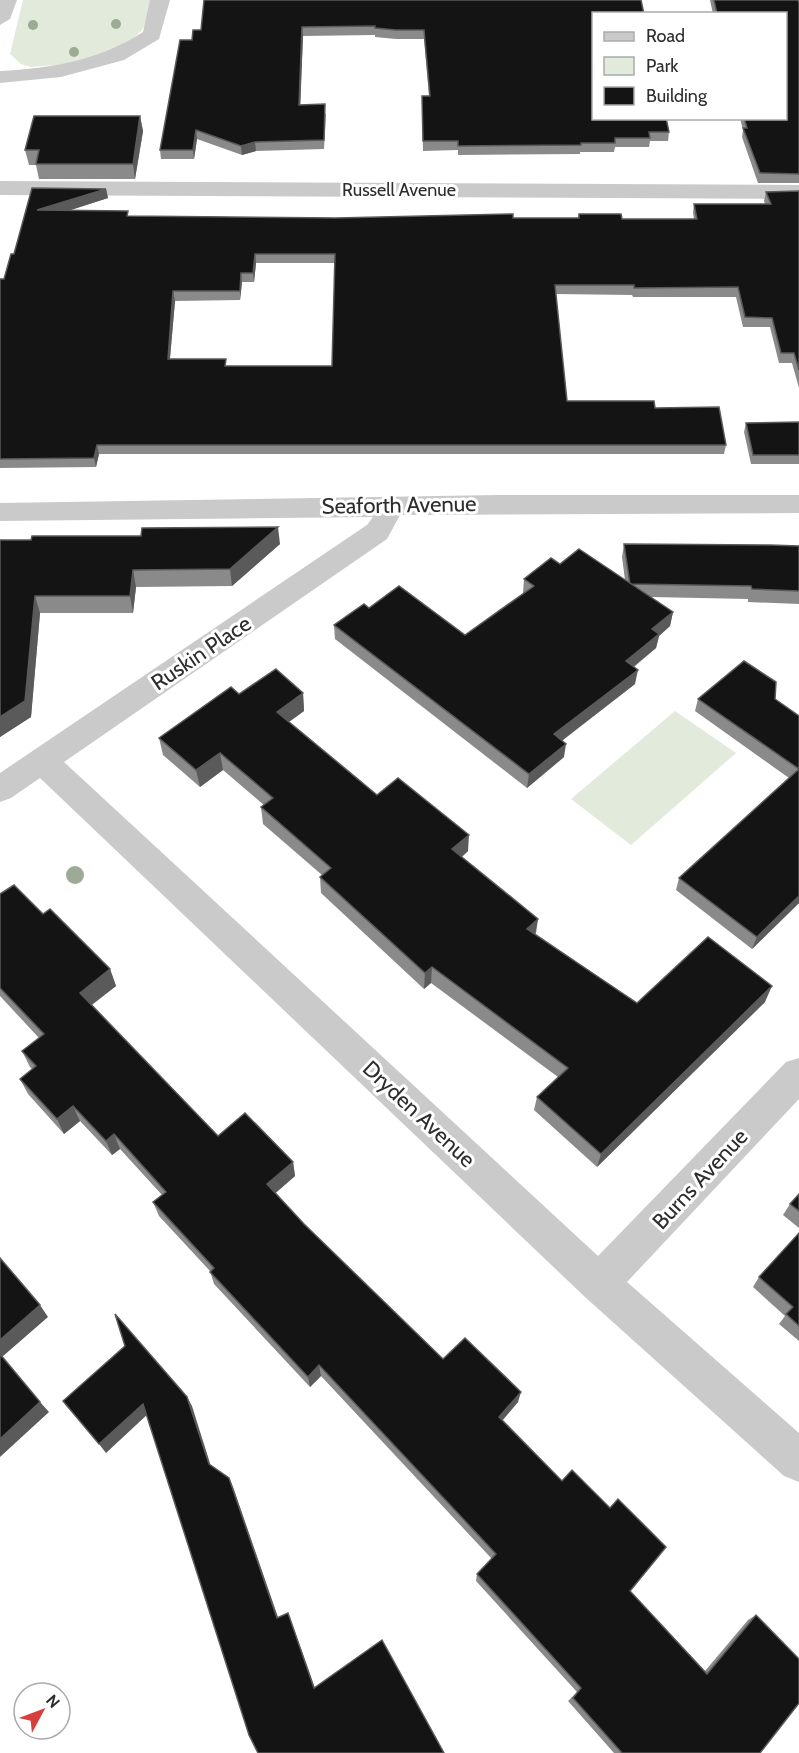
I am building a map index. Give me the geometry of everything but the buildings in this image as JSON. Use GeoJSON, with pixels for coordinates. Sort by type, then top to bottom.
{"type":"FeatureCollection","features":[{"type":"Feature","properties":{"kind":"street"},"geometry":{"type":"LineString","coordinates":[[0,19],[7,0]]}},
{"type":"Feature","properties":{"kind":"street"},"geometry":{"type":"LineString","coordinates":[[0,77],[48,75],[83,69],[132,50],[152,35],[160,0]]}},
{"type":"Feature","properties":{"kind":"street","name":"Russell Avenue"},"geometry":{"type":"LineString","coordinates":[[0,188],[799,192]]}},
{"type":"Feature","properties":{"kind":"street","name":"Seaforth Avenue"},"geometry":{"type":"LineString","coordinates":[[0,512],[386,506],[799,504]]}},
{"type":"Feature","properties":{"kind":"street","name":"Ruskin Place"},"geometry":{"type":"LineString","coordinates":[[0,789],[377,532],[387,518],[386,506]]}},
{"type":"Feature","properties":{"kind":"street","name":"Dryden Avenue"},"geometry":{"type":"LineString","coordinates":[[43,761],[599,1283],[799,1461]]}},
{"type":"Feature","properties":{"kind":"street","name":"Burns Avenue"},"geometry":{"type":"LineString","coordinates":[[599,1283],[799,1074]]}},
{"type":"Feature","properties":{"kind":"green space"},"geometry":{"type":"Polygon","coordinates":[[[23,0],[151,0],[146,23],[137,35],[111,52],[78,61],[31,67],[21,64],[10,54],[23,0]]]}},
{"type":"Feature","properties":{"kind":"green space"},"geometry":{"type":"Polygon","coordinates":[[[675,711],[736,753],[631,845],[571,799],[675,711]]]}}]}
